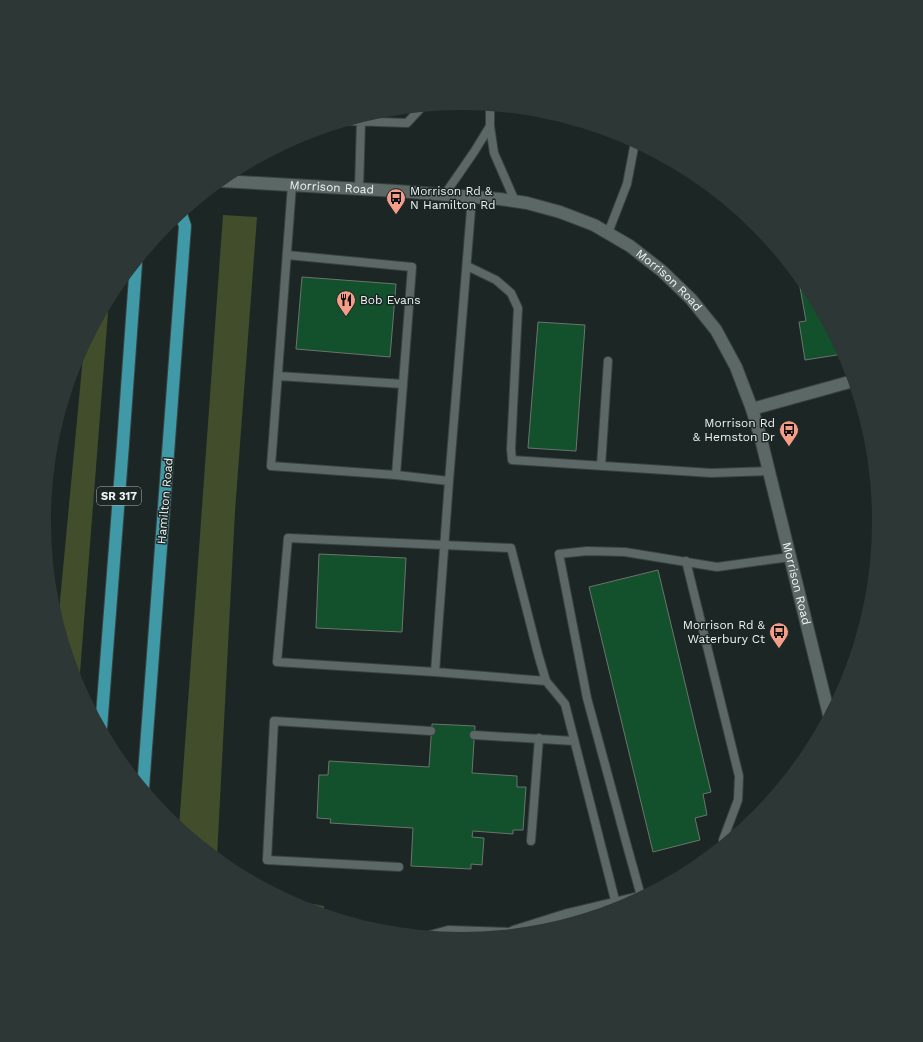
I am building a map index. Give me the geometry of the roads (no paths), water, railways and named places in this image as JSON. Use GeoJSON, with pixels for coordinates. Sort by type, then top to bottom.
{"type":"FeatureCollection","features":[{"type":"Feature","properties":{"kind":"main road","name":"Morrison Road"},"geometry":{"type":"LineString","coordinates":[[231,182],[445,194],[527,203],[560,212],[594,225],[630,246],[662,271],[691,299],[716,330],[736,367],[752,408],[827,708]]}},
{"type":"Feature","properties":{"kind":"main road","name":"Hamilton Road"},"geometry":{"type":"LineString","coordinates":[[144,780],[185,226],[183,220]]}},
{"type":"Feature","properties":{"kind":"main road","name":"SR 317"},"geometry":{"type":"LineString","coordinates":[[102,718],[135,272]]}},
{"type":"Feature","properties":{"kind":"main road"},"geometry":{"type":"LineString","coordinates":[[752,408],[848,383]]}},
{"type":"Feature","properties":{"kind":"main road"},"geometry":{"type":"LineString","coordinates":[[538,925],[568,915],[581,914]]}},
{"type":"Feature","properties":{"kind":"lane"},"geometry":{"type":"LineString","coordinates":[[490,111],[490,126],[494,153],[515,201]]}},
{"type":"Feature","properties":{"kind":"lane"},"geometry":{"type":"LineString","coordinates":[[363,122],[407,123],[416,113]]}},
{"type":"Feature","properties":{"kind":"lane"},"geometry":{"type":"LineString","coordinates":[[358,188],[361,123]]}},
{"type":"Feature","properties":{"kind":"lane"},"geometry":{"type":"LineString","coordinates":[[445,194],[490,126]]}},
{"type":"Feature","properties":{"kind":"lane"},"geometry":{"type":"LineString","coordinates":[[608,233],[627,184],[634,149]]}},
{"type":"Feature","properties":{"kind":"lane"},"geometry":{"type":"LineString","coordinates":[[292,185],[272,466],[396,475],[449,481]]}},
{"type":"Feature","properties":{"kind":"lane"},"geometry":{"type":"LineString","coordinates":[[435,672],[472,197]]}},
{"type":"Feature","properties":{"kind":"lane"},"geometry":{"type":"LineString","coordinates":[[286,255],[412,267],[396,475]]}},
{"type":"Feature","properties":{"kind":"lane"},"geometry":{"type":"LineString","coordinates":[[467,266],[501,284],[511,293],[518,308],[511,449],[512,460],[711,473],[769,471]]}},
{"type":"Feature","properties":{"kind":"lane"},"geometry":{"type":"LineString","coordinates":[[601,466],[608,360]]}},
{"type":"Feature","properties":{"kind":"lane"},"geometry":{"type":"LineString","coordinates":[[278,376],[403,384]]}},
{"type":"Feature","properties":{"kind":"lane"},"geometry":{"type":"LineString","coordinates":[[546,681],[277,662],[288,538],[511,548],[546,681],[565,704],[615,901]]}},
{"type":"Feature","properties":{"kind":"lane"},"geometry":{"type":"LineString","coordinates":[[640,891],[587,698],[559,554],[587,551],[625,552],[717,567],[790,557]]}},
{"type":"Feature","properties":{"kind":"lane"},"geometry":{"type":"LineString","coordinates":[[686,562],[738,776],[738,800],[724,836]]}},
{"type":"Feature","properties":{"kind":"lane"},"geometry":{"type":"LineString","coordinates":[[399,867],[267,860],[274,721],[431,731]]}},
{"type":"Feature","properties":{"kind":"lane"},"geometry":{"type":"LineString","coordinates":[[474,735],[574,741]]}},
{"type":"Feature","properties":{"kind":"lane"},"geometry":{"type":"LineString","coordinates":[[531,841],[539,738]]}},
{"type":"Feature","properties":{"kind":"lane"},"geometry":{"type":"LineString","coordinates":[[443,931],[448,930],[485,931]]}},
{"type":"Feature","properties":{"kind":"place","name":"Morrison Rd & N Hamilton Rd"},"geometry":{"type":"Point","coordinates":[396,215]}},
{"type":"Feature","properties":{"kind":"place","name":"Bob Evans"},"geometry":{"type":"Point","coordinates":[346,317]}},
{"type":"Feature","properties":{"kind":"place","name":"Morrison Rd & Hemston Dr"},"geometry":{"type":"Point","coordinates":[789,447]}},
{"type":"Feature","properties":{"kind":"place","name":"Morrison Rd & Waterbury Ct"},"geometry":{"type":"Point","coordinates":[779,649]}}]}
